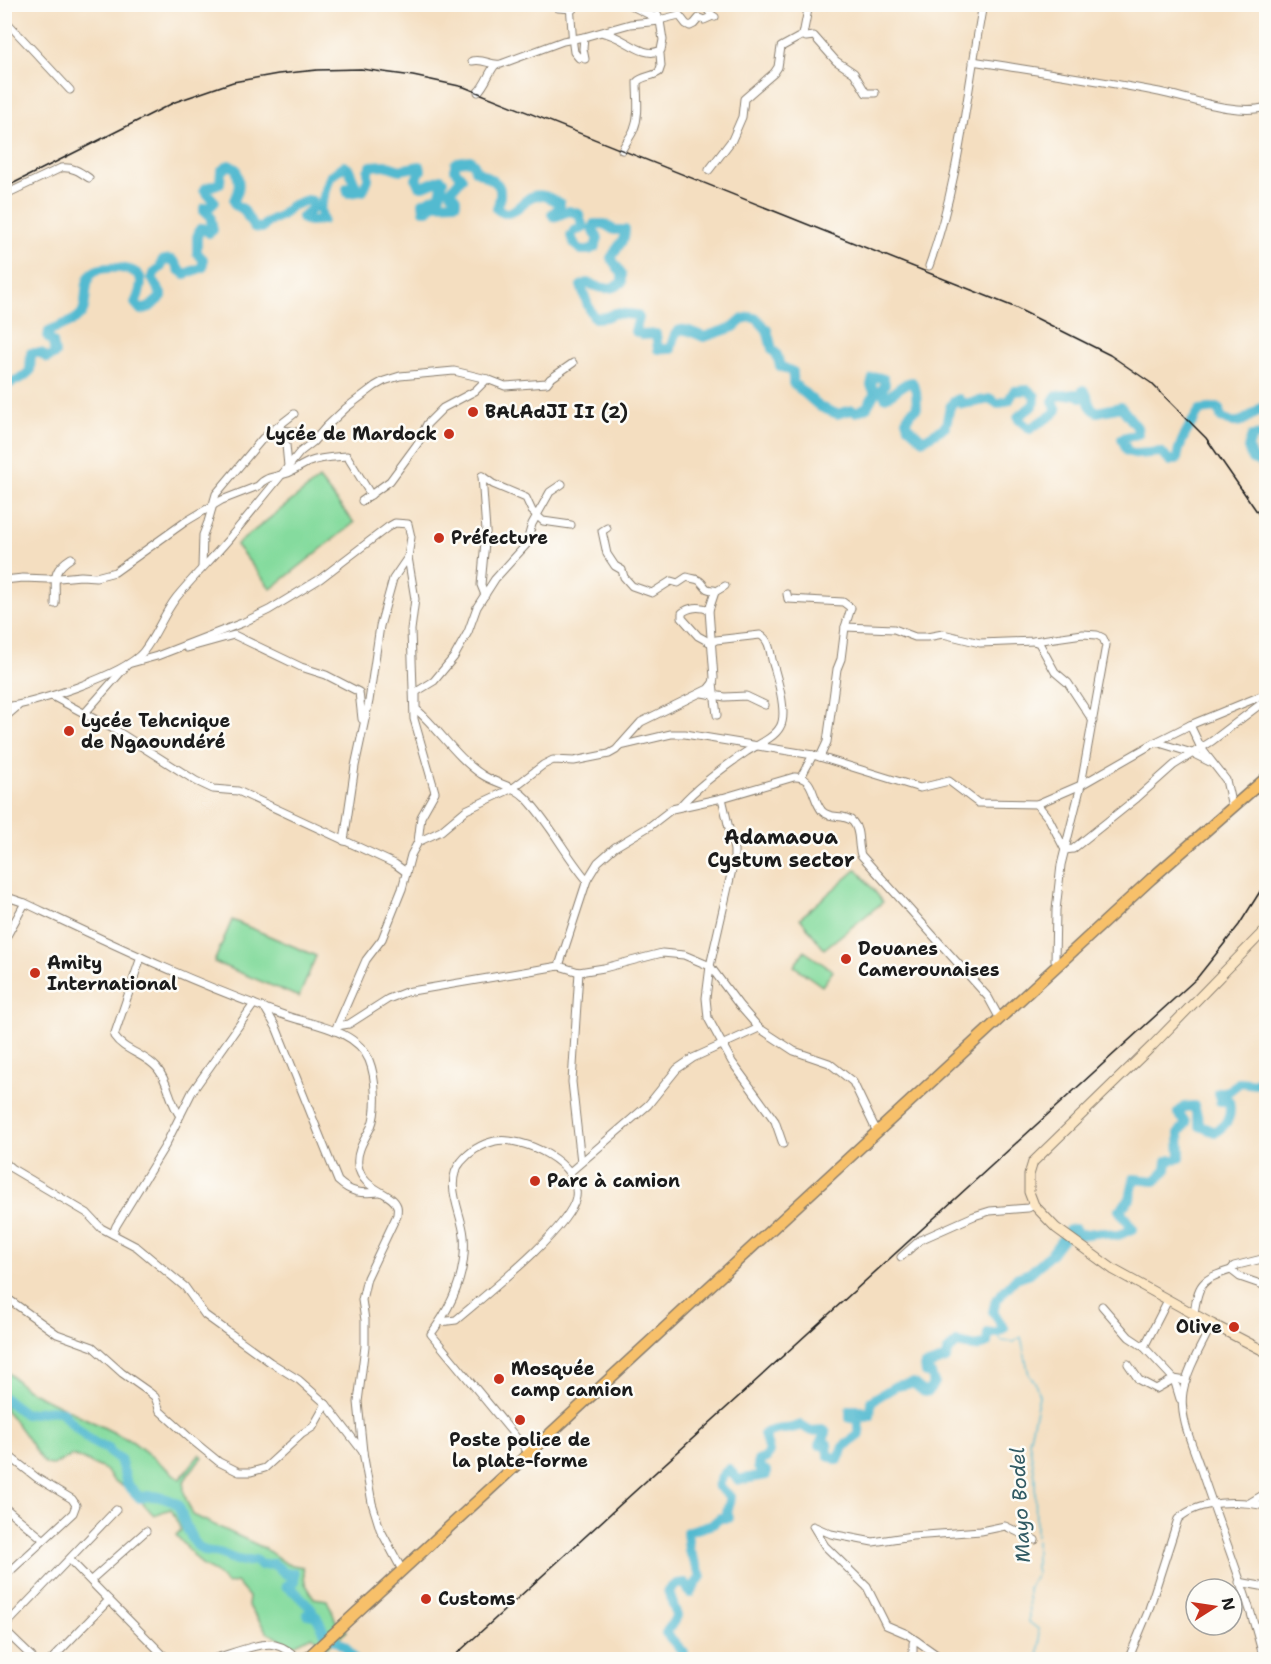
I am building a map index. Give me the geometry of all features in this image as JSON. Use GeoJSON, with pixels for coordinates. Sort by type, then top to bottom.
{"type":"FeatureCollection","features":[{"type":"Feature","properties":{"kind":"main road"},"geometry":{"type":"LineString","coordinates":[[305,1659],[1151,879],[1266,778]]}},
{"type":"Feature","properties":{"kind":"street"},"geometry":{"type":"LineString","coordinates":[[628,4],[654,18],[660,16]]}},
{"type":"Feature","properties":{"kind":"street"},"geometry":{"type":"LineString","coordinates":[[478,92],[486,84],[490,70],[495,65],[572,39],[585,38],[660,16],[679,15],[690,26],[699,18],[704,20],[714,16],[702,4]]}},
{"type":"Feature","properties":{"kind":"street"},"geometry":{"type":"LineString","coordinates":[[803,35],[809,4]]}},
{"type":"Feature","properties":{"kind":"street"},"geometry":{"type":"LineString","coordinates":[[929,266],[938,243],[955,164],[983,4]]}},
{"type":"Feature","properties":{"kind":"street"},"geometry":{"type":"LineString","coordinates":[[558,8],[573,6],[574,52],[582,58],[585,38]]}},
{"type":"Feature","properties":{"kind":"street"},"geometry":{"type":"LineString","coordinates":[[602,33],[616,36],[640,50],[650,53],[657,52],[663,46],[660,16]]}},
{"type":"Feature","properties":{"kind":"street"},"geometry":{"type":"LineString","coordinates":[[4,19],[70,90]]}},
{"type":"Feature","properties":{"kind":"street"},"geometry":{"type":"LineString","coordinates":[[709,170],[732,140],[742,117],[744,99],[778,67],[780,47],[803,35],[814,36],[836,61],[854,73],[866,93],[875,93]]}},
{"type":"Feature","properties":{"kind":"street"},"geometry":{"type":"LineString","coordinates":[[622,150],[636,122],[637,82],[659,72],[661,60],[657,52]]}},
{"type":"Feature","properties":{"kind":"street"},"geometry":{"type":"LineString","coordinates":[[471,61],[484,60],[495,65]]}},
{"type":"Feature","properties":{"kind":"street"},"geometry":{"type":"LineString","coordinates":[[973,61],[1158,92],[1239,110],[1257,110],[1266,107]]}},
{"type":"Feature","properties":{"kind":"street"},"geometry":{"type":"LineString","coordinates":[[4,195],[61,168],[69,167],[89,178]]}},
{"type":"Feature","properties":{"kind":"street"},"geometry":{"type":"LineString","coordinates":[[84,714],[128,663],[142,653],[167,610],[288,466],[346,408],[384,381],[428,372],[454,371],[487,379],[505,387],[547,383],[573,363]]}},
{"type":"Feature","properties":{"kind":"street"},"geometry":{"type":"LineString","coordinates":[[362,501],[390,481],[407,460],[427,424],[443,408],[476,391],[487,379]]}},
{"type":"Feature","properties":{"kind":"street"},"geometry":{"type":"LineString","coordinates":[[202,568],[203,535],[216,494],[263,438],[294,414]]}},
{"type":"Feature","properties":{"kind":"street"},"geometry":{"type":"LineString","coordinates":[[275,429],[286,446],[288,466]]}},
{"type":"Feature","properties":{"kind":"street"},"geometry":{"type":"LineString","coordinates":[[275,429],[297,432]]}},
{"type":"Feature","properties":{"kind":"street"},"geometry":{"type":"LineString","coordinates":[[4,580],[96,577],[115,572],[173,529],[213,505],[258,486],[271,476],[281,475],[310,461],[327,457],[347,456],[371,495]]}},
{"type":"Feature","properties":{"kind":"street"},"geometry":{"type":"LineString","coordinates":[[485,595],[481,585],[486,531],[482,476],[493,484],[526,498],[537,516],[548,522],[571,525]]}},
{"type":"Feature","properties":{"kind":"street"},"geometry":{"type":"LineString","coordinates":[[562,484],[550,492],[532,524],[526,545],[495,579],[477,607],[468,632],[454,657],[434,681],[416,692],[416,709],[431,722],[454,751],[480,773],[522,794],[567,850],[574,865],[587,880]]}},
{"type":"Feature","properties":{"kind":"street"},"geometry":{"type":"LineString","coordinates":[[157,657],[269,610],[320,579],[395,523],[408,524],[410,530],[408,558],[415,599],[411,630],[414,719],[435,792],[421,817],[418,842],[411,855],[382,939],[366,960],[336,1029]]}},
{"type":"Feature","properties":{"kind":"street"},"geometry":{"type":"LineString","coordinates":[[607,528],[602,531],[608,554],[632,586],[652,593],[671,581],[678,583],[687,577],[697,579],[702,582],[704,588],[715,592]]}},
{"type":"Feature","properties":{"kind":"street"},"geometry":{"type":"LineString","coordinates":[[55,604],[58,567],[71,558]]}},
{"type":"Feature","properties":{"kind":"street"},"geometry":{"type":"LineString","coordinates":[[345,841],[355,766],[380,626],[393,579],[408,558]]}},
{"type":"Feature","properties":{"kind":"street"},"geometry":{"type":"LineString","coordinates":[[717,715],[709,610],[715,592],[725,586]]}},
{"type":"Feature","properties":{"kind":"street"},"geometry":{"type":"LineString","coordinates":[[787,594],[788,599],[843,602],[851,608],[845,627],[827,742],[801,777]]}},
{"type":"Feature","properties":{"kind":"street"},"geometry":{"type":"LineString","coordinates":[[709,610],[702,607],[686,610],[682,613],[682,618],[698,636],[711,643]]}},
{"type":"Feature","properties":{"kind":"street"},"geometry":{"type":"LineString","coordinates":[[845,627],[894,629],[915,637],[927,638],[943,634],[980,643],[1034,641],[1083,634],[1103,638],[1106,645],[1093,721],[1081,785],[1061,865],[1054,960]]}},
{"type":"Feature","properties":{"kind":"street"},"geometry":{"type":"LineString","coordinates":[[4,707],[19,706],[52,696],[128,663],[234,635],[359,692],[362,701],[363,731]]}},
{"type":"Feature","properties":{"kind":"street"},"geometry":{"type":"LineString","coordinates":[[681,805],[690,795],[780,727],[782,718],[780,693],[767,641],[760,635],[716,640],[711,643]]}},
{"type":"Feature","properties":{"kind":"street"},"geometry":{"type":"LineString","coordinates":[[1034,641],[1039,643],[1054,672],[1068,683],[1093,721]]}},
{"type":"Feature","properties":{"kind":"street"},"geometry":{"type":"LineString","coordinates":[[418,842],[441,831],[466,810],[513,788],[531,773],[553,760],[574,761],[609,754],[620,746],[641,722],[702,693],[713,683]]}},
{"type":"Feature","properties":{"kind":"street"},"geometry":{"type":"LineString","coordinates":[[702,693],[746,696],[765,705]]}},
{"type":"Feature","properties":{"kind":"street"},"geometry":{"type":"LineString","coordinates":[[620,746],[671,734],[685,734],[816,756],[920,788],[949,780],[978,803],[1037,804],[1081,785],[1190,725],[1266,694]]}},
{"type":"Feature","properties":{"kind":"street"},"geometry":{"type":"LineString","coordinates":[[52,696],[117,731],[195,781],[213,789],[237,791],[395,864],[406,872]]}},
{"type":"Feature","properties":{"kind":"street"},"geometry":{"type":"LineString","coordinates":[[1065,850],[1073,849],[1104,826],[1174,765],[1266,700]]}},
{"type":"Feature","properties":{"kind":"street"},"geometry":{"type":"LineString","coordinates":[[4,718],[19,706]]}},
{"type":"Feature","properties":{"kind":"street"},"geometry":{"type":"LineString","coordinates":[[1190,725],[1201,748],[1226,780],[1232,807]]}},
{"type":"Feature","properties":{"kind":"street"},"geometry":{"type":"LineString","coordinates":[[1156,742],[1192,753],[1212,763]]}},
{"type":"Feature","properties":{"kind":"street"},"geometry":{"type":"LineString","coordinates":[[558,966],[587,880],[598,862],[615,847],[681,805],[722,798],[801,777],[807,780],[823,812],[851,819],[855,824],[861,855],[988,997],[1000,1018]]}},
{"type":"Feature","properties":{"kind":"street"},"geometry":{"type":"LineString","coordinates":[[722,798],[734,850],[734,861],[710,966],[706,998],[708,1018],[732,1062],[776,1121],[783,1144]]}},
{"type":"Feature","properties":{"kind":"street"},"geometry":{"type":"LineString","coordinates":[[1037,804],[1049,819],[1065,850]]}},
{"type":"Feature","properties":{"kind":"street"},"geometry":{"type":"LineString","coordinates":[[4,896],[26,903],[141,957],[254,1004],[336,1029],[354,1041],[368,1057],[376,1087],[372,1124],[359,1150],[357,1160],[361,1177],[379,1192],[391,1198],[397,1206],[397,1215],[367,1278],[362,1300],[365,1346],[358,1402],[363,1452],[372,1503],[380,1529],[402,1570]]}},
{"type":"Feature","properties":{"kind":"street"},"geometry":{"type":"LineString","coordinates":[[4,941],[26,903]]}},
{"type":"Feature","properties":{"kind":"street"},"geometry":{"type":"LineString","coordinates":[[1266,929],[1153,1045],[1033,1162],[1029,1175],[1029,1192],[1034,1205],[1065,1234],[1114,1270],[1266,1352]]}},
{"type":"Feature","properties":{"kind":"street"},"geometry":{"type":"LineString","coordinates":[[336,1029],[349,1024],[388,999],[406,992],[558,966],[579,972],[662,953],[684,955],[710,966],[759,1028],[794,1051],[829,1063],[853,1082],[877,1132]]}},
{"type":"Feature","properties":{"kind":"street"},"geometry":{"type":"LineString","coordinates":[[141,957],[114,1036],[119,1044],[146,1057],[154,1065],[165,1080],[174,1108],[180,1116]]}},
{"type":"Feature","properties":{"kind":"street"},"geometry":{"type":"LineString","coordinates":[[579,972],[572,1082],[581,1162]]}},
{"type":"Feature","properties":{"kind":"street"},"geometry":{"type":"LineString","coordinates":[[113,1234],[165,1146],[192,1092],[254,1004]]}},
{"type":"Feature","properties":{"kind":"street"},"geometry":{"type":"LineString","coordinates":[[265,1008],[276,1027],[338,1181],[345,1188],[358,1194],[379,1192]]}},
{"type":"Feature","properties":{"kind":"street"},"geometry":{"type":"LineString","coordinates":[[570,1172],[648,1105],[677,1069],[693,1058],[759,1028]]}},
{"type":"Feature","properties":{"kind":"street"},"geometry":{"type":"LineString","coordinates":[[440,1322],[456,1320],[547,1241],[568,1213],[576,1198],[576,1185],[570,1172],[544,1152],[519,1142],[496,1141],[475,1148],[459,1164],[452,1184],[464,1236],[463,1263],[459,1284],[440,1322],[431,1334],[529,1453]]}},
{"type":"Feature","properties":{"kind":"street"},"geometry":{"type":"LineString","coordinates":[[4,1162],[87,1213],[101,1228],[137,1247],[185,1287],[205,1315],[299,1380],[326,1404],[363,1452]]}},
{"type":"Feature","properties":{"kind":"street"},"geometry":{"type":"LineString","coordinates":[[901,1257],[920,1240],[974,1216],[990,1211],[1028,1209],[1034,1205]]}},
{"type":"Feature","properties":{"kind":"street"},"geometry":{"type":"LineString","coordinates":[[1194,1314],[1201,1285],[1211,1276],[1231,1270],[1234,1266],[1266,1258]]}},
{"type":"Feature","properties":{"kind":"street"},"geometry":{"type":"LineString","coordinates":[[1231,1270],[1240,1277],[1266,1286]]}},
{"type":"Feature","properties":{"kind":"street"},"geometry":{"type":"LineString","coordinates":[[4,1296],[57,1334],[93,1347],[122,1373],[149,1392],[154,1397],[160,1411],[192,1440],[219,1462],[239,1472],[251,1472],[265,1468],[302,1434],[313,1427],[326,1404]]}},
{"type":"Feature","properties":{"kind":"street"},"geometry":{"type":"LineString","coordinates":[[1144,1347],[1168,1300]]}},
{"type":"Feature","properties":{"kind":"street"},"geometry":{"type":"LineString","coordinates":[[1102,1306],[1129,1337],[1144,1347],[1174,1380],[1185,1422],[1237,1577]]}},
{"type":"Feature","properties":{"kind":"street"},"geometry":{"type":"LineString","coordinates":[[1182,1404],[1186,1381],[1212,1324]]}},
{"type":"Feature","properties":{"kind":"street"},"geometry":{"type":"LineString","coordinates":[[1128,1364],[1139,1380],[1156,1389],[1174,1380],[1186,1381]]}},
{"type":"Feature","properties":{"kind":"street"},"geometry":{"type":"LineString","coordinates":[[4,1452],[37,1478],[72,1499],[76,1505],[73,1513],[4,1577]]}},
{"type":"Feature","properties":{"kind":"street"},"geometry":{"type":"LineString","coordinates":[[1250,1503],[1266,1493]]}},
{"type":"Feature","properties":{"kind":"street"},"geometry":{"type":"LineString","coordinates":[[1128,1659],[1148,1612],[1178,1519],[1187,1510],[1212,1505],[1250,1503],[1266,1506]]}},
{"type":"Feature","properties":{"kind":"street"},"geometry":{"type":"LineString","coordinates":[[4,1507],[43,1539]]}},
{"type":"Feature","properties":{"kind":"street"},"geometry":{"type":"LineString","coordinates":[[32,1658],[4,1628],[116,1510]]}},
{"type":"Feature","properties":{"kind":"street"},"geometry":{"type":"LineString","coordinates":[[944,1659],[907,1634],[886,1625],[867,1587],[825,1546],[813,1526],[831,1534],[873,1542],[981,1531],[1005,1526],[1035,1540]]}},
{"type":"Feature","properties":{"kind":"street"},"geometry":{"type":"LineString","coordinates":[[91,1580],[146,1531]]}},
{"type":"Feature","properties":{"kind":"street"},"geometry":{"type":"LineString","coordinates":[[70,1560],[168,1659]]}},
{"type":"Feature","properties":{"kind":"street"},"geometry":{"type":"LineString","coordinates":[[1244,1583],[1266,1587]]}},
{"type":"Feature","properties":{"kind":"street"},"geometry":{"type":"LineString","coordinates":[[1244,1595],[1264,1659]]}},
{"type":"Feature","properties":{"kind":"street"},"geometry":{"type":"LineString","coordinates":[[51,1659],[109,1600]]}},
{"type":"Feature","properties":{"kind":"street"},"geometry":{"type":"LineString","coordinates":[[913,1659],[913,1643],[917,1641]]}},
{"type":"Feature","properties":{"kind":"street"},"geometry":{"type":"LineString","coordinates":[[209,1659],[273,1644],[285,1648],[300,1659]]}},
{"type":"Feature","properties":{"kind":"green space"},"geometry":{"type":"Polygon","coordinates":[[[319,479],[354,523],[271,589],[236,545],[319,479]]]}},
{"type":"Feature","properties":{"kind":"green space"},"geometry":{"type":"Polygon","coordinates":[[[857,869],[883,902],[824,949],[800,918],[857,869]]]}},
{"type":"Feature","properties":{"kind":"green space"},"geometry":{"type":"Polygon","coordinates":[[[232,920],[316,956],[299,997],[214,962],[232,920]]]}},
{"type":"Feature","properties":{"kind":"green space"},"geometry":{"type":"Polygon","coordinates":[[[804,951],[833,971],[822,986],[794,966],[804,951]]]}},
{"type":"Feature","properties":{"kind":"green space"},"geometry":{"type":"Polygon","coordinates":[[[4,1369],[26,1389],[133,1442],[180,1479],[200,1454],[203,1457],[184,1483],[185,1496],[193,1515],[264,1548],[287,1564],[303,1567],[305,1583],[314,1598],[327,1600],[336,1621],[347,1631],[328,1647],[312,1636],[292,1646],[267,1632],[248,1605],[249,1597],[236,1582],[227,1584],[215,1572],[203,1566],[176,1535],[181,1530],[171,1509],[154,1515],[129,1490],[113,1480],[106,1470],[80,1458],[72,1456],[53,1465],[45,1464],[5,1410],[4,1369]]]}},
{"type":"Feature","properties":{"kind":"waterway"},"geometry":{"type":"LineString","coordinates":[[4,386],[30,371],[31,353],[41,353],[47,358],[55,354],[53,342],[48,337],[49,331],[71,322],[82,313],[87,282],[96,270],[117,268],[137,273],[141,283],[135,303],[141,310],[150,307],[162,296],[152,278],[161,267],[162,261],[168,259],[173,261],[185,274],[203,267],[203,259],[197,253],[197,237],[200,229],[203,228],[209,233],[213,230],[210,215],[204,212],[204,208],[215,202],[204,190],[220,183],[221,171],[229,165],[236,169],[239,181],[238,192],[234,200],[235,205],[243,209],[254,227],[262,228],[291,206],[307,200],[312,201],[312,209],[302,217],[303,219],[323,220],[320,209],[329,180],[344,166],[349,169],[355,184],[347,188],[348,193],[363,191],[371,166],[385,165],[400,170],[420,166],[421,170],[416,179],[419,186],[441,179],[443,181],[440,195],[423,203],[424,210],[428,210],[433,204],[456,203],[450,191],[462,178],[455,170],[455,164],[470,160],[475,170],[494,181],[500,188],[497,209],[502,212],[511,212],[531,197],[539,195],[560,203],[560,207],[552,214],[554,217],[569,211],[579,214],[583,228],[574,231],[571,236],[575,245],[581,250],[595,247],[598,238],[592,229],[594,224],[604,224],[614,230],[625,230],[624,238],[611,258],[622,274],[622,282],[610,288],[601,288],[587,283],[581,286],[595,318],[615,313],[637,315],[639,318],[635,331],[643,335],[656,334],[658,349],[671,349],[678,331],[686,330],[704,337],[734,327],[743,319],[751,317],[757,319],[767,330],[780,366],[793,372],[793,383],[820,407],[837,414],[852,410],[856,412],[867,407],[875,393],[871,385],[873,378],[884,379],[885,384],[882,390],[885,397],[912,382],[916,391],[917,408],[906,420],[908,426],[923,440],[945,427],[950,407],[959,399],[962,404],[991,399],[998,404],[1009,400],[1014,391],[1028,390],[1035,396],[1034,404],[1018,417],[1030,429],[1057,410],[1053,401],[1056,396],[1076,394],[1081,397],[1083,390],[1090,406],[1097,412],[1121,407],[1137,427],[1138,434],[1122,438],[1127,451],[1137,454],[1161,452],[1170,461],[1177,459],[1183,439],[1200,410],[1217,408],[1221,417],[1234,422],[1245,419],[1266,405]]}},
{"type":"Feature","properties":{"kind":"waterway"},"geometry":{"type":"LineString","coordinates":[[1266,435],[1252,436],[1248,448],[1252,459],[1266,464]]}},
{"type":"Feature","properties":{"kind":"waterway"},"geometry":{"type":"LineString","coordinates":[[683,1660],[684,1653],[666,1633],[677,1616],[668,1590],[677,1584],[685,1583],[690,1593],[701,1576],[689,1550],[687,1532],[713,1524],[720,1518],[729,1518],[727,1512],[731,1497],[718,1486],[723,1475],[729,1469],[738,1480],[766,1475],[766,1471],[758,1467],[758,1461],[766,1458],[769,1452],[764,1434],[801,1425],[811,1431],[824,1430],[826,1433],[819,1445],[827,1444],[828,1455],[838,1460],[843,1447],[860,1434],[857,1419],[850,1418],[850,1410],[861,1410],[866,1417],[870,1416],[871,1401],[896,1386],[913,1383],[924,1392],[929,1391],[934,1382],[931,1374],[926,1373],[925,1366],[946,1359],[947,1352],[957,1343],[977,1347],[987,1343],[988,1333],[998,1333],[1004,1328],[993,1312],[996,1300],[1016,1278],[1030,1273],[1052,1253],[1069,1230],[1075,1229],[1079,1235],[1102,1232],[1116,1236],[1133,1229],[1119,1210],[1130,1199],[1134,1179],[1155,1181],[1166,1170],[1167,1161],[1180,1158],[1179,1133],[1186,1123],[1178,1113],[1184,1107],[1194,1106],[1200,1126],[1215,1132],[1226,1123],[1230,1111],[1229,1101],[1220,1101],[1219,1093],[1229,1091],[1240,1082],[1256,1084],[1266,1074]]}},
{"type":"Feature","properties":{"kind":"waterway","name":"Mayo Bodel"},"geometry":{"type":"LineString","coordinates":[[998,1333],[1001,1341],[1014,1342],[1021,1337],[1029,1375],[1035,1382],[1039,1396],[1029,1441],[1035,1476],[1036,1536]]}},
{"type":"Feature","properties":{"kind":"waterway"},"geometry":{"type":"LineString","coordinates":[[4,1398],[25,1414],[63,1412],[87,1438],[109,1449],[110,1453],[120,1459],[127,1484],[140,1498],[159,1497],[178,1504],[188,1531],[200,1548],[239,1561],[255,1560],[260,1565],[274,1564],[286,1574],[294,1573],[294,1581],[286,1586],[311,1608],[312,1611],[308,1614],[316,1616],[325,1633],[345,1646],[355,1660]]}},
{"type":"Feature","properties":{"kind":"waterway","name":"Mayo Bodel"},"geometry":{"type":"LineString","coordinates":[[1036,1541],[1036,1575],[1028,1588],[1029,1622],[1038,1629],[1040,1641],[1038,1657],[1044,1657],[1045,1660]]}},
{"type":"Feature","properties":{"kind":"railway"},"geometry":{"type":"LineString","coordinates":[[4,188],[175,102],[233,82],[317,70],[361,69],[413,76],[464,87],[1014,307],[1110,355],[1151,383],[1206,438],[1258,513],[1266,535]]}},
{"type":"Feature","properties":{"kind":"railway"},"geometry":{"type":"LineString","coordinates":[[450,1660],[1197,978],[1239,925],[1266,882]]}},
{"type":"Feature","properties":{"kind":"place","name":"BALAdJI II (2)"},"geometry":{"type":"Point","coordinates":[473,412]}},
{"type":"Feature","properties":{"kind":"place","name":"Lycée de Mardock"},"geometry":{"type":"Point","coordinates":[449,434]}},
{"type":"Feature","properties":{"kind":"place","name":"Préfecture"},"geometry":{"type":"Point","coordinates":[439,538]}},
{"type":"Feature","properties":{"kind":"place","name":"Lycée Tehcnique de Ngaoundéré"},"geometry":{"type":"Point","coordinates":[69,731]}},
{"type":"Feature","properties":{"kind":"place","name":"Douanes Camerounaises"},"geometry":{"type":"Point","coordinates":[846,959]}},
{"type":"Feature","properties":{"kind":"place","name":"Amity International"},"geometry":{"type":"Point","coordinates":[35,973]}},
{"type":"Feature","properties":{"kind":"place","name":"Parc à camion"},"geometry":{"type":"Point","coordinates":[535,1181]}},
{"type":"Feature","properties":{"kind":"place","name":"Olive"},"geometry":{"type":"Point","coordinates":[1234,1327]}},
{"type":"Feature","properties":{"kind":"place","name":"Mosquée camp camion"},"geometry":{"type":"Point","coordinates":[499,1379]}},
{"type":"Feature","properties":{"kind":"place","name":"Poste police de la plate-forme"},"geometry":{"type":"Point","coordinates":[520,1420]}},
{"type":"Feature","properties":{"kind":"place","name":"Customs"},"geometry":{"type":"Point","coordinates":[426,1599]}},
{"type":"Feature","properties":{"kind":"district","name":"Adamaoua Cystum sector"},"geometry":{"type":"Point","coordinates":[781,848]}}]}
